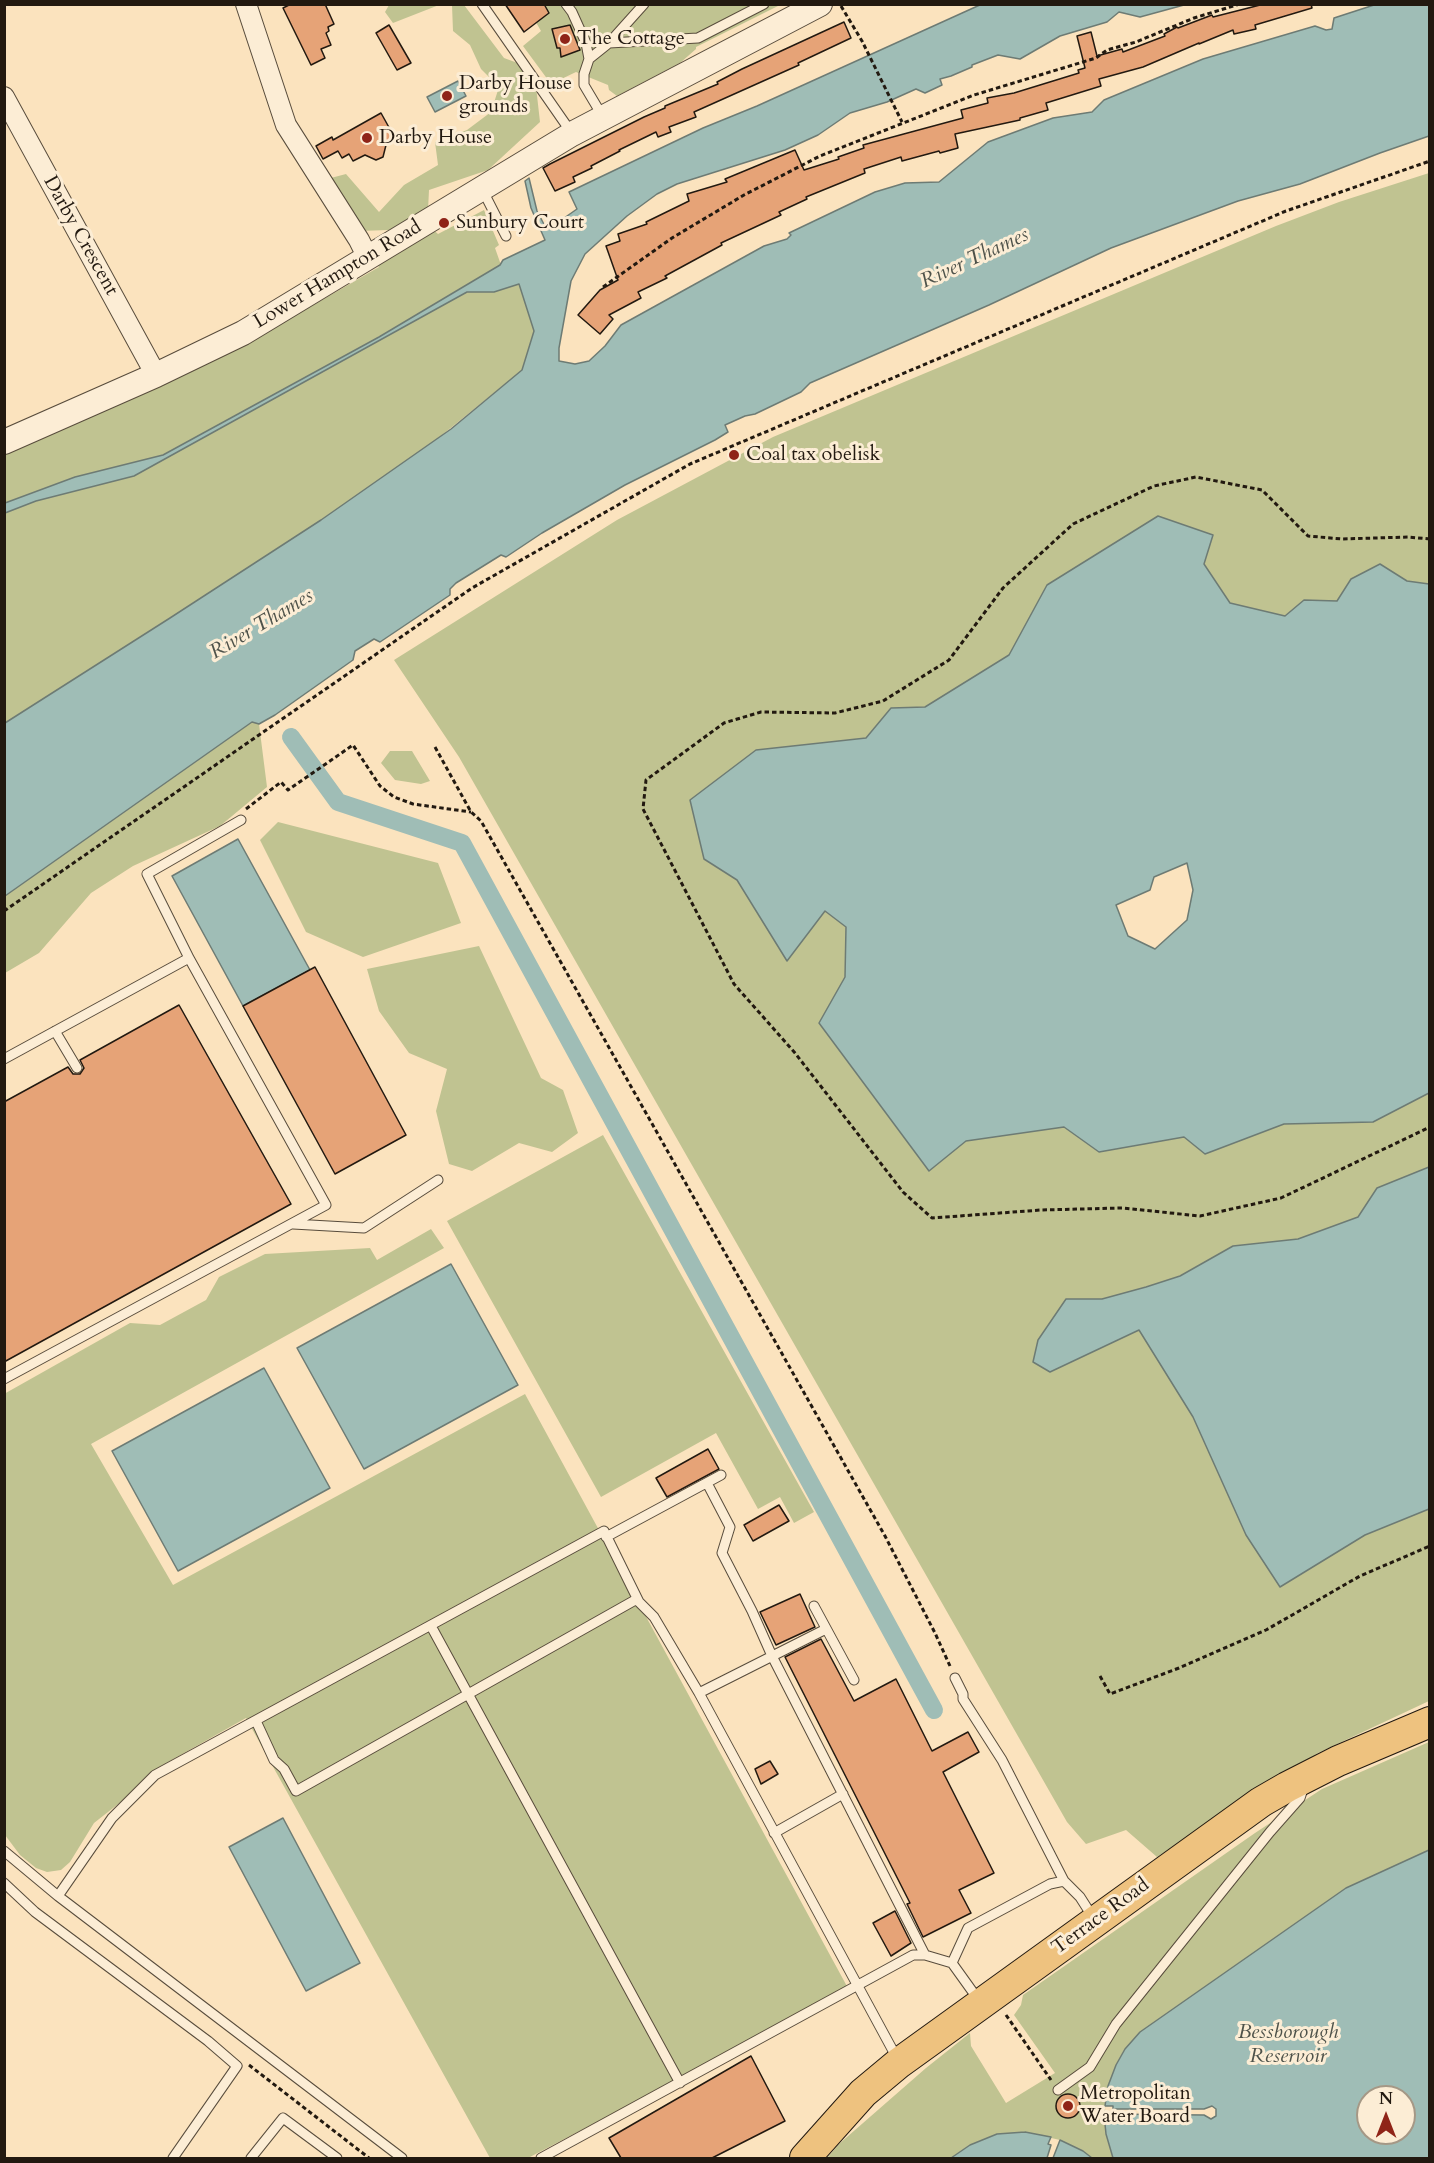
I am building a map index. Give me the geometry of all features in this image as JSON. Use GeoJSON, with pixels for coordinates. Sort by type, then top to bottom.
{"type":"FeatureCollection","features":[{"type":"Feature","properties":{"kind":"main road","name":"Terrace Road"},"geometry":{"type":"LineString","coordinates":[[805,2158],[863,2093],[899,2063],[993,2009],[1096,1921],[1261,1802],[1306,1777],[1430,1722]]}},
{"type":"Feature","properties":{"kind":"street"},"geometry":{"type":"LineString","coordinates":[[246,4],[286,125],[368,258]]}},
{"type":"Feature","properties":{"kind":"street","name":"Lower Hampton Road"},"geometry":{"type":"LineString","coordinates":[[4,442],[156,375],[243,333],[572,134],[820,4]]}},
{"type":"Feature","properties":{"kind":"street","name":"Darby Crescent"},"geometry":{"type":"LineString","coordinates":[[4,97],[156,375]]}},
{"type":"Feature","properties":{"kind":"lane"},"geometry":{"type":"LineString","coordinates":[[482,4],[572,134]]}},
{"type":"Feature","properties":{"kind":"lane"},"geometry":{"type":"LineString","coordinates":[[566,4],[586,43],[589,58],[584,74],[584,85],[603,117]]}},
{"type":"Feature","properties":{"kind":"lane"},"geometry":{"type":"LineString","coordinates":[[589,58],[609,43],[644,4]]}},
{"type":"Feature","properties":{"kind":"lane"},"geometry":{"type":"LineString","coordinates":[[609,43],[698,38],[765,4]]}},
{"type":"Feature","properties":{"kind":"lane"},"geometry":{"type":"LineString","coordinates":[[482,189],[506,236]]}},
{"type":"Feature","properties":{"kind":"lane"},"geometry":{"type":"LineString","coordinates":[[4,1379],[326,1205],[189,958],[147,874],[242,820]]}},
{"type":"Feature","properties":{"kind":"lane"},"geometry":{"type":"LineString","coordinates":[[4,1059],[189,958]]}},
{"type":"Feature","properties":{"kind":"lane"},"geometry":{"type":"LineString","coordinates":[[55,1031],[77,1068]]}},
{"type":"Feature","properties":{"kind":"lane"},"geometry":{"type":"LineString","coordinates":[[291,1224],[364,1228],[438,1180]]}},
{"type":"Feature","properties":{"kind":"lane"},"geometry":{"type":"LineString","coordinates":[[606,1537],[721,1474]]}},
{"type":"Feature","properties":{"kind":"lane"},"geometry":{"type":"LineString","coordinates":[[707,1483],[730,1527],[722,1554],[925,1955]]}},
{"type":"Feature","properties":{"kind":"lane"},"geometry":{"type":"LineString","coordinates":[[58,1896],[112,1818],[155,1775],[604,1531],[637,1599],[654,1617],[699,1693],[899,2063]]}},
{"type":"Feature","properties":{"kind":"lane"},"geometry":{"type":"LineString","coordinates":[[256,1721],[274,1760],[284,1768],[296,1791],[637,1599]]}},
{"type":"Feature","properties":{"kind":"lane"},"geometry":{"type":"LineString","coordinates":[[814,1606],[854,1680]]}},
{"type":"Feature","properties":{"kind":"lane"},"geometry":{"type":"LineString","coordinates":[[430,1626],[680,2083]]}},
{"type":"Feature","properties":{"kind":"lane"},"geometry":{"type":"LineString","coordinates":[[699,1693],[826,1629]]}},
{"type":"Feature","properties":{"kind":"lane"},"geometry":{"type":"LineString","coordinates":[[955,1678],[963,1699],[1002,1760],[1064,1881],[1080,1897],[1096,1921]]}},
{"type":"Feature","properties":{"kind":"lane"},"geometry":{"type":"LineString","coordinates":[[1058,2090],[1090,2067],[1116,2024],[1300,1798],[1306,1777]]}},
{"type":"Feature","properties":{"kind":"lane"},"geometry":{"type":"LineString","coordinates":[[774,1833],[843,1794]]}},
{"type":"Feature","properties":{"kind":"lane"},"geometry":{"type":"LineString","coordinates":[[4,1851],[58,1896],[402,2158]]}},
{"type":"Feature","properties":{"kind":"lane"},"geometry":{"type":"LineString","coordinates":[[952,1963],[968,1928],[1050,1884],[1064,1881]]}},
{"type":"Feature","properties":{"kind":"lane"},"geometry":{"type":"LineString","coordinates":[[4,1883],[35,1912],[208,2041],[237,2066],[173,2158]]}},
{"type":"Feature","properties":{"kind":"lane"},"geometry":{"type":"LineString","coordinates":[[541,2158],[913,1955],[925,1955],[952,1963],[993,2009]]}},
{"type":"Feature","properties":{"kind":"lane"},"geometry":{"type":"LineString","coordinates":[[251,2158],[284,2118],[337,2158]]}},
{"type":"Feature","properties":{"kind":"path"},"geometry":{"type":"LineString","coordinates":[[840,4],[862,42],[902,122]]}},
{"type":"Feature","properties":{"kind":"path"},"geometry":{"type":"LineString","coordinates":[[603,287],[672,238],[744,195],[820,156],[974,95],[1095,58],[1107,50],[1136,42],[1194,18],[1240,4]]}},
{"type":"Feature","properties":{"kind":"path"},"geometry":{"type":"LineString","coordinates":[[4,911],[472,588],[690,464],[1286,212],[1430,161]]}},
{"type":"Feature","properties":{"kind":"path"},"geometry":{"type":"LineString","coordinates":[[1430,539],[1408,537],[1341,539],[1308,536],[1262,490],[1196,477],[1154,486],[1073,524],[1003,588],[949,660],[882,701],[835,713],[761,712],[724,723],[646,780],[643,809],[734,984],[795,1053],[903,1192],[932,1218],[1041,1210],[1122,1208],[1200,1216],[1281,1198],[1430,1127]]}},
{"type":"Feature","properties":{"kind":"path"},"geometry":{"type":"LineString","coordinates":[[242,820],[244,810],[281,782],[288,790],[352,745],[380,786],[394,798],[413,804],[471,812]]}},
{"type":"Feature","properties":{"kind":"path"},"geometry":{"type":"LineString","coordinates":[[435,747],[471,812],[481,821],[885,1536],[935,1633],[955,1678]]}},
{"type":"Feature","properties":{"kind":"path"},"geometry":{"type":"LineString","coordinates":[[1100,1676],[1110,1694],[1179,1668],[1266,1630],[1360,1576],[1430,1546]]}},
{"type":"Feature","properties":{"kind":"path"},"geometry":{"type":"LineString","coordinates":[[993,2009],[1047,2074]]}},
{"type":"Feature","properties":{"kind":"green space"},"geometry":{"type":"Polygon","coordinates":[[[389,4],[439,5],[393,23],[385,12],[389,4]]]}},
{"type":"Feature","properties":{"kind":"green space"},"geometry":{"type":"Polygon","coordinates":[[[452,5],[464,5],[504,58],[534,69],[540,122],[488,170],[429,190],[428,210],[389,230],[359,231],[327,179],[346,174],[379,212],[404,185],[438,165],[435,142],[467,130],[491,112],[499,87],[481,69],[470,45],[453,31],[452,5]]]}},
{"type":"Feature","properties":{"kind":"green space"},"geometry":{"type":"Polygon","coordinates":[[[526,5],[780,5],[696,47],[680,63],[617,96],[609,90],[608,85],[576,72],[551,84],[523,46],[541,31],[526,5]]]}},
{"type":"Feature","properties":{"kind":"green space"},"geometry":{"type":"Polygon","coordinates":[[[1429,173],[1429,584],[1407,581],[1380,565],[1351,579],[1337,601],[1305,600],[1285,616],[1230,603],[1204,564],[1047,585],[1009,655],[925,707],[891,708],[866,738],[756,750],[704,859],[737,880],[787,960],[825,911],[846,927],[845,977],[819,1023],[929,1171],[966,1141],[1064,1127],[1099,1152],[1184,1137],[1205,1154],[1284,1124],[1373,1122],[1429,1093],[1429,1167],[1377,1188],[1358,1217],[1298,1239],[1233,1246],[1365,1535],[1429,1509],[1429,1701],[1318,1753],[1157,1857],[1126,1830],[1086,1844],[1067,1822],[459,757],[394,660],[617,520],[773,437],[1276,226],[1339,202],[1429,173]]]}},
{"type":"Feature","properties":{"kind":"green space"},"geometry":{"type":"Polygon","coordinates":[[[484,210],[499,245],[495,248],[501,265],[553,277],[537,386],[505,384],[333,523],[285,543],[5,728],[4,454],[99,413],[103,404],[116,406],[246,344],[379,267],[374,259],[429,226],[438,234],[484,210]],[[45,488],[7,503],[26,505],[36,501],[45,488]]]}},
{"type":"Feature","properties":{"kind":"green space"},"geometry":{"type":"Polygon","coordinates":[[[252,722],[259,724],[267,787],[220,826],[133,866],[91,893],[39,953],[5,973],[4,896],[252,722]]]}},
{"type":"Feature","properties":{"kind":"green space"},"geometry":{"type":"Polygon","coordinates":[[[390,751],[412,751],[430,781],[421,784],[395,780],[381,763],[390,751]]]}},
{"type":"Feature","properties":{"kind":"green space"},"geometry":{"type":"Polygon","coordinates":[[[278,822],[438,863],[461,923],[363,957],[306,932],[260,840],[278,822]]]}},
{"type":"Feature","properties":{"kind":"green space"},"geometry":{"type":"Polygon","coordinates":[[[479,946],[541,1078],[563,1090],[578,1133],[552,1152],[519,1143],[472,1171],[449,1164],[436,1111],[447,1069],[409,1053],[379,1011],[367,969],[479,946]]]}},
{"type":"Feature","properties":{"kind":"green space"},"geometry":{"type":"Polygon","coordinates":[[[603,1135],[814,1512],[794,1523],[780,1497],[758,1509],[716,1433],[601,1497],[447,1221],[603,1135]]]}},
{"type":"Feature","properties":{"kind":"green space"},"geometry":{"type":"Polygon","coordinates":[[[431,1229],[444,1248],[91,1444],[173,1585],[525,1394],[849,1990],[528,2158],[490,2158],[246,1718],[154,1770],[122,1801],[94,1823],[70,1862],[61,1870],[47,1872],[36,1868],[20,1855],[5,1835],[4,1394],[130,1323],[160,1325],[206,1300],[219,1277],[265,1254],[370,1248],[377,1260],[431,1229]]]}},
{"type":"Feature","properties":{"kind":"green space"},"geometry":{"type":"Polygon","coordinates":[[[1429,1742],[1429,1850],[1346,1888],[1125,2049],[1108,2086],[1105,2106],[1106,2134],[1113,2158],[1092,2158],[1060,2140],[1025,2132],[970,2145],[951,2158],[827,2158],[839,2144],[970,2033],[971,2046],[1006,2103],[1055,2073],[1014,2015],[1021,2005],[1023,1995],[1322,1789],[1429,1742]]]}},
{"type":"Feature","properties":{"kind":"water","name":"River Thames"},"geometry":{"type":"Polygon","coordinates":[[[982,4],[1184,5],[1140,17],[1119,12],[1107,22],[1060,36],[1020,59],[998,55],[940,79],[942,85],[925,93],[916,89],[887,102],[850,113],[818,135],[785,150],[677,184],[657,194],[627,216],[585,254],[571,281],[559,348],[559,361],[575,364],[589,361],[605,346],[621,325],[764,246],[787,239],[791,235],[789,233],[875,192],[905,183],[939,182],[988,142],[1053,118],[1092,112],[1104,100],[1203,59],[1315,26],[1326,30],[1332,29],[1334,18],[1374,5],[1429,5],[1429,136],[1300,184],[1238,201],[1111,248],[989,305],[810,383],[801,392],[755,414],[725,425],[728,432],[715,440],[625,485],[542,533],[506,557],[501,555],[456,583],[450,589],[450,595],[380,642],[374,639],[355,651],[353,660],[275,715],[259,724],[252,722],[5,896],[5,723],[321,520],[451,429],[522,370],[534,331],[519,284],[494,292],[467,292],[134,476],[36,501],[5,513],[5,503],[75,477],[163,455],[379,337],[500,265],[503,260],[545,240],[531,208],[525,181],[529,178],[537,211],[547,230],[577,209],[569,192],[703,128],[757,106],[982,4]]]}},
{"type":"Feature","properties":{"kind":"water","name":"Darby House grounds"},"geometry":{"type":"Polygon","coordinates":[[[458,81],[466,96],[435,112],[427,97],[458,81]]]}},
{"type":"Feature","properties":{"kind":"water"},"geometry":{"type":"Polygon","coordinates":[[[1158,516],[1213,535],[1204,564],[1230,603],[1285,616],[1304,600],[1337,601],[1351,579],[1380,564],[1407,581],[1429,584],[1429,1093],[1373,1122],[1284,1124],[1205,1154],[1184,1137],[1099,1152],[1064,1127],[966,1141],[929,1171],[819,1023],[845,977],[846,927],[825,911],[787,961],[737,880],[704,859],[690,800],[756,750],[866,738],[891,708],[925,707],[1009,655],[1047,585],[1158,516]],[[1187,863],[1154,877],[1150,890],[1116,905],[1128,936],[1155,949],[1187,920],[1193,890],[1187,863]]]}},
{"type":"Feature","properties":{"kind":"water"},"geometry":{"type":"Polygon","coordinates":[[[238,839],[310,970],[243,1006],[172,876],[238,839]]]}},
{"type":"Feature","properties":{"kind":"water"},"geometry":{"type":"Polygon","coordinates":[[[1429,1167],[1429,1509],[1365,1535],[1280,1587],[1246,1535],[1193,1417],[1139,1330],[1050,1372],[1033,1362],[1038,1340],[1066,1299],[1102,1299],[1146,1287],[1180,1276],[1233,1246],[1298,1239],[1358,1217],[1377,1188],[1429,1167]]]}},
{"type":"Feature","properties":{"kind":"water"},"geometry":{"type":"Polygon","coordinates":[[[451,1264],[518,1385],[364,1469],[297,1348],[451,1264]]]}},
{"type":"Feature","properties":{"kind":"water"},"geometry":{"type":"Polygon","coordinates":[[[264,1368],[330,1488],[178,1571],[112,1451],[264,1368]]]}},
{"type":"Feature","properties":{"kind":"water"},"geometry":{"type":"Polygon","coordinates":[[[283,1818],[360,1963],[306,1991],[229,1847],[283,1818]]]}},
{"type":"Feature","properties":{"kind":"water","name":"Bessborough Reservoir"},"geometry":{"type":"Polygon","coordinates":[[[1429,1850],[1429,2158],[1113,2158],[1106,2134],[1104,2114],[1204,2115],[1211,2119],[1216,2116],[1216,2109],[1212,2106],[1204,2109],[1113,2109],[1113,2106],[1105,2106],[1108,2086],[1116,2065],[1125,2049],[1140,2032],[1346,1888],[1429,1850]]]}},
{"type":"Feature","properties":{"kind":"water"},"geometry":{"type":"Polygon","coordinates":[[[1025,2132],[1051,2137],[1047,2158],[951,2158],[970,2145],[997,2134],[1025,2132]]]}},
{"type":"Feature","properties":{"kind":"water"},"geometry":{"type":"Polygon","coordinates":[[[1060,2140],[1083,2151],[1092,2158],[1053,2158],[1060,2140]]]}},
{"type":"Feature","properties":{"kind":"building"},"geometry":{"type":"Polygon","coordinates":[[[291,4],[325,4],[334,24],[328,27],[329,31],[326,33],[331,45],[321,49],[325,58],[311,65],[283,8],[291,4]]]}},
{"type":"Feature","properties":{"kind":"building"},"geometry":{"type":"Polygon","coordinates":[[[505,4],[544,4],[549,13],[524,32],[505,4]]]}},
{"type":"Feature","properties":{"kind":"building"},"geometry":{"type":"Polygon","coordinates":[[[1264,4],[1311,4],[1312,8],[1255,25],[1256,29],[1234,34],[1233,30],[1143,67],[1099,79],[1101,86],[1046,103],[1048,110],[1020,118],[1020,120],[955,134],[958,148],[902,161],[901,157],[864,169],[865,173],[806,197],[807,199],[779,212],[781,215],[721,243],[722,245],[665,276],[667,278],[638,292],[641,298],[609,315],[613,319],[600,334],[578,315],[600,290],[618,280],[606,246],[620,241],[618,234],[647,224],[646,222],[689,201],[687,194],[727,182],[725,179],[795,150],[804,170],[839,159],[838,157],[864,148],[863,145],[963,118],[961,110],[988,103],[987,98],[1014,93],[1079,73],[1078,70],[1085,68],[1077,36],[1091,32],[1097,56],[1122,49],[1123,52],[1165,36],[1164,34],[1177,27],[1212,15],[1213,17],[1264,4]]]}},
{"type":"Feature","properties":{"kind":"building"},"geometry":{"type":"Polygon","coordinates":[[[844,22],[851,38],[798,63],[799,65],[694,112],[696,117],[669,127],[671,132],[658,137],[656,132],[619,150],[591,166],[592,168],[573,177],[575,182],[555,191],[543,168],[665,106],[718,84],[717,82],[742,69],[844,22]]]}},
{"type":"Feature","properties":{"kind":"building"},"geometry":{"type":"Polygon","coordinates":[[[389,25],[411,63],[397,70],[376,33],[389,25]]]}},
{"type":"Feature","properties":{"kind":"building","name":"The Cottage"},"geometry":{"type":"Polygon","coordinates":[[[570,25],[580,50],[561,57],[560,48],[557,48],[552,29],[570,25]]]}},
{"type":"Feature","properties":{"kind":"building","name":"Darby House"},"geometry":{"type":"Polygon","coordinates":[[[381,113],[396,140],[386,145],[383,157],[376,160],[365,155],[353,161],[349,154],[342,158],[338,151],[323,159],[316,146],[332,137],[333,140],[381,113]]]}},
{"type":"Feature","properties":{"kind":"building"},"geometry":{"type":"Polygon","coordinates":[[[315,967],[406,1135],[335,1174],[243,1006],[315,967]]]}},
{"type":"Feature","properties":{"kind":"building"},"geometry":{"type":"Polygon","coordinates":[[[179,1005],[291,1204],[4,1362],[4,1102],[68,1067],[73,1074],[80,1074],[84,1068],[80,1060],[179,1005]]]}},
{"type":"Feature","properties":{"kind":"building"},"geometry":{"type":"Polygon","coordinates":[[[708,1449],[719,1469],[667,1497],[656,1478],[708,1449]]]}},
{"type":"Feature","properties":{"kind":"building"},"geometry":{"type":"Polygon","coordinates":[[[779,1505],[789,1521],[753,1541],[744,1525],[779,1505]]]}},
{"type":"Feature","properties":{"kind":"building"},"geometry":{"type":"Polygon","coordinates":[[[800,1594],[815,1627],[776,1645],[760,1612],[800,1594]]]}},
{"type":"Feature","properties":{"kind":"building"},"geometry":{"type":"Polygon","coordinates":[[[821,1639],[854,1701],[896,1679],[932,1751],[968,1732],[979,1752],[943,1772],[994,1873],[959,1890],[971,1913],[923,1937],[907,1904],[910,1903],[785,1657],[821,1639]]]}},
{"type":"Feature","properties":{"kind":"building"},"geometry":{"type":"Polygon","coordinates":[[[770,1761],[778,1774],[761,1784],[755,1769],[770,1761]]]}},
{"type":"Feature","properties":{"kind":"building"},"geometry":{"type":"Polygon","coordinates":[[[895,1911],[911,1943],[891,1956],[873,1923],[895,1911]]]}},
{"type":"Feature","properties":{"kind":"building"},"geometry":{"type":"Polygon","coordinates":[[[751,2056],[785,2121],[712,2158],[621,2158],[609,2138],[751,2056]]]}},
{"type":"Feature","properties":{"kind":"building","name":"Metropolitan Water Board"},"geometry":{"type":"Polygon","coordinates":[[[1068,2094],[1077,2097],[1080,2106],[1077,2115],[1068,2118],[1059,2115],[1056,2106],[1059,2097],[1068,2094]]]}},
{"type":"Feature","properties":{"kind":"waterway"},"geometry":{"type":"LineString","coordinates":[[291,737],[338,802],[462,843],[934,1710]]}},
{"type":"Feature","properties":{"kind":"place","name":"The Cottage"},"geometry":{"type":"Point","coordinates":[565,39]}},
{"type":"Feature","properties":{"kind":"place","name":"Darby House grounds"},"geometry":{"type":"Point","coordinates":[447,96]}},
{"type":"Feature","properties":{"kind":"place","name":"Darby House"},"geometry":{"type":"Point","coordinates":[367,138]}},
{"type":"Feature","properties":{"kind":"place","name":"Sunbury Court"},"geometry":{"type":"Point","coordinates":[444,223]}},
{"type":"Feature","properties":{"kind":"place","name":"Coal tax obelisk"},"geometry":{"type":"Point","coordinates":[734,455]}},
{"type":"Feature","properties":{"kind":"place","name":"Metropolitan Water Board"},"geometry":{"type":"Point","coordinates":[1068,2106]}}]}
